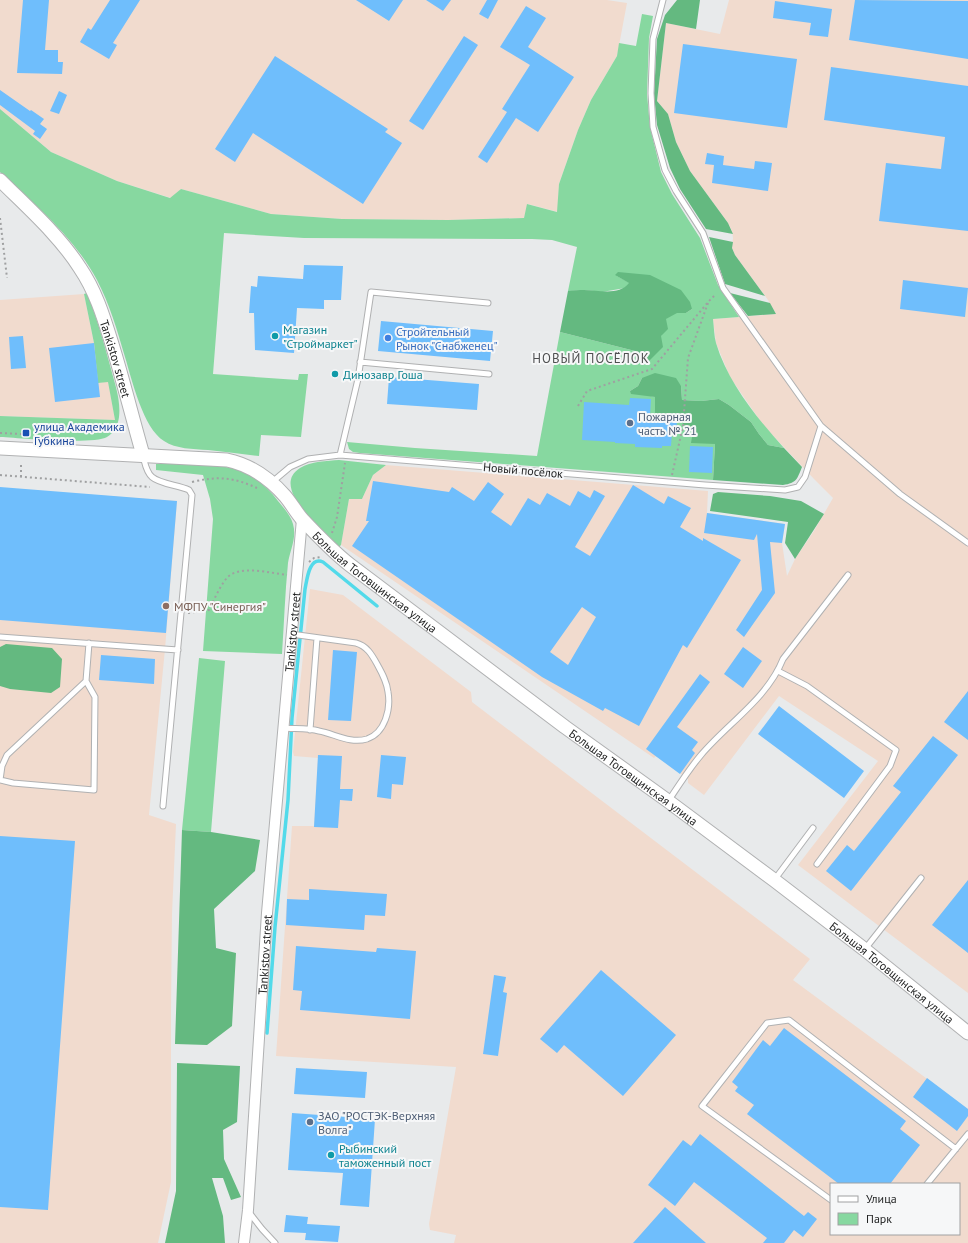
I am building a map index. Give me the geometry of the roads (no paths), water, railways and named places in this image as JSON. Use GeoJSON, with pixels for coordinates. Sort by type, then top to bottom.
{"type":"FeatureCollection","features":[{"type":"Feature","properties":{"kind":"street","name":"Tankistov street"},"geometry":{"type":"LineString","coordinates":[[0,180],[55,235],[73,257],[89,283],[103,316],[143,455]]}},
{"type":"Feature","properties":{"kind":"street"},"geometry":{"type":"LineString","coordinates":[[0,448],[227,460],[240,463],[254,469],[267,487],[286,497],[302,519]]}},
{"type":"Feature","properties":{"kind":"street","name":"Tankistov street"},"geometry":{"type":"LineString","coordinates":[[244,1243],[248,1210],[267,913],[302,519]]}},
{"type":"Feature","properties":{"kind":"street","name":"Большая Тоговщинская улица"},"geometry":{"type":"LineString","coordinates":[[302,519],[333,552],[565,727],[774,880],[968,1033]]}},
{"type":"Feature","properties":{"kind":"lane"},"geometry":{"type":"LineString","coordinates":[[663,0],[653,39],[651,93],[654,127],[665,170],[676,191],[703,233],[723,288],[821,426],[900,494],[968,543]]}},
{"type":"Feature","properties":{"kind":"lane"},"geometry":{"type":"LineString","coordinates":[[343,455],[358,379],[371,292],[488,302]]}},
{"type":"Feature","properties":{"kind":"lane"},"geometry":{"type":"LineString","coordinates":[[360,362],[489,374]]}},
{"type":"Feature","properties":{"kind":"lane","name":"Новый посёлок"},"geometry":{"type":"LineString","coordinates":[[267,487],[290,467],[308,459],[343,455],[706,485],[785,490],[798,487],[805,477],[821,426]]}},
{"type":"Feature","properties":{"kind":"lane"},"geometry":{"type":"LineString","coordinates":[[143,455],[148,471],[152,477],[188,490],[192,495],[163,806]]}},
{"type":"Feature","properties":{"kind":"lane"},"geometry":{"type":"LineString","coordinates":[[668,801],[701,755],[757,698],[778,671],[782,659],[848,575]]}},
{"type":"Feature","properties":{"kind":"lane"},"geometry":{"type":"LineString","coordinates":[[283,728],[323,732],[347,739],[366,739],[381,728],[389,706],[388,691],[384,676],[366,647],[356,643],[291,634]]}},
{"type":"Feature","properties":{"kind":"lane"},"geometry":{"type":"LineString","coordinates":[[0,637],[178,650]]}},
{"type":"Feature","properties":{"kind":"lane"},"geometry":{"type":"LineString","coordinates":[[310,730],[317,638]]}},
{"type":"Feature","properties":{"kind":"lane"},"geometry":{"type":"LineString","coordinates":[[86,681],[7,755],[2,766],[0,780],[13,783],[94,790],[95,697],[86,681],[89,643]]}},
{"type":"Feature","properties":{"kind":"lane"},"geometry":{"type":"LineString","coordinates":[[778,671],[807,686],[896,750],[890,766],[818,864]]}},
{"type":"Feature","properties":{"kind":"lane"},"geometry":{"type":"LineString","coordinates":[[774,880],[813,828]]}},
{"type":"Feature","properties":{"kind":"lane"},"geometry":{"type":"LineString","coordinates":[[864,950],[921,878]]}},
{"type":"Feature","properties":{"kind":"lane"},"geometry":{"type":"LineString","coordinates":[[830,1199],[702,1106],[767,1023],[789,1020],[956,1149]]}},
{"type":"Feature","properties":{"kind":"lane"},"geometry":{"type":"LineString","coordinates":[[928,1183],[968,1134]]}},
{"type":"Feature","properties":{"kind":"lane"},"geometry":{"type":"LineString","coordinates":[[248,1210],[275,1243]]}},
{"type":"Feature","properties":{"kind":"waterway"},"geometry":{"type":"LineString","coordinates":[[267,1033],[275,927],[288,800],[292,718],[305,589],[308,575],[312,566],[315,562],[323,562],[377,606]]}},
{"type":"Feature","properties":{"kind":"place","name":"Магазин \"Строймаркет\""},"geometry":{"type":"Point","coordinates":[275,336]}},
{"type":"Feature","properties":{"kind":"place","name":"Стройтельный Рынок \"Снабженец\""},"geometry":{"type":"Point","coordinates":[388,338]}},
{"type":"Feature","properties":{"kind":"place","name":"Динозавр Гоша"},"geometry":{"type":"Point","coordinates":[335,374]}},
{"type":"Feature","properties":{"kind":"place","name":"Пожарная часть № 21"},"geometry":{"type":"Point","coordinates":[630,423]}},
{"type":"Feature","properties":{"kind":"place","name":"улица Академика Губкина"},"geometry":{"type":"Point","coordinates":[26,433]}},
{"type":"Feature","properties":{"kind":"place","name":"МФПУ \"Синергия\""},"geometry":{"type":"Point","coordinates":[166,606]}},
{"type":"Feature","properties":{"kind":"place","name":"ЗАО \"РОСТЭК-Верхняя Волга\""},"geometry":{"type":"Point","coordinates":[310,1122]}},
{"type":"Feature","properties":{"kind":"place","name":"Рыбинский таможенный пост"},"geometry":{"type":"Point","coordinates":[331,1155]}},
{"type":"Feature","properties":{"kind":"district","name":"НОВЫЙ ПОСЁЛОК"},"geometry":{"type":"Point","coordinates":[591,358]}}]}
